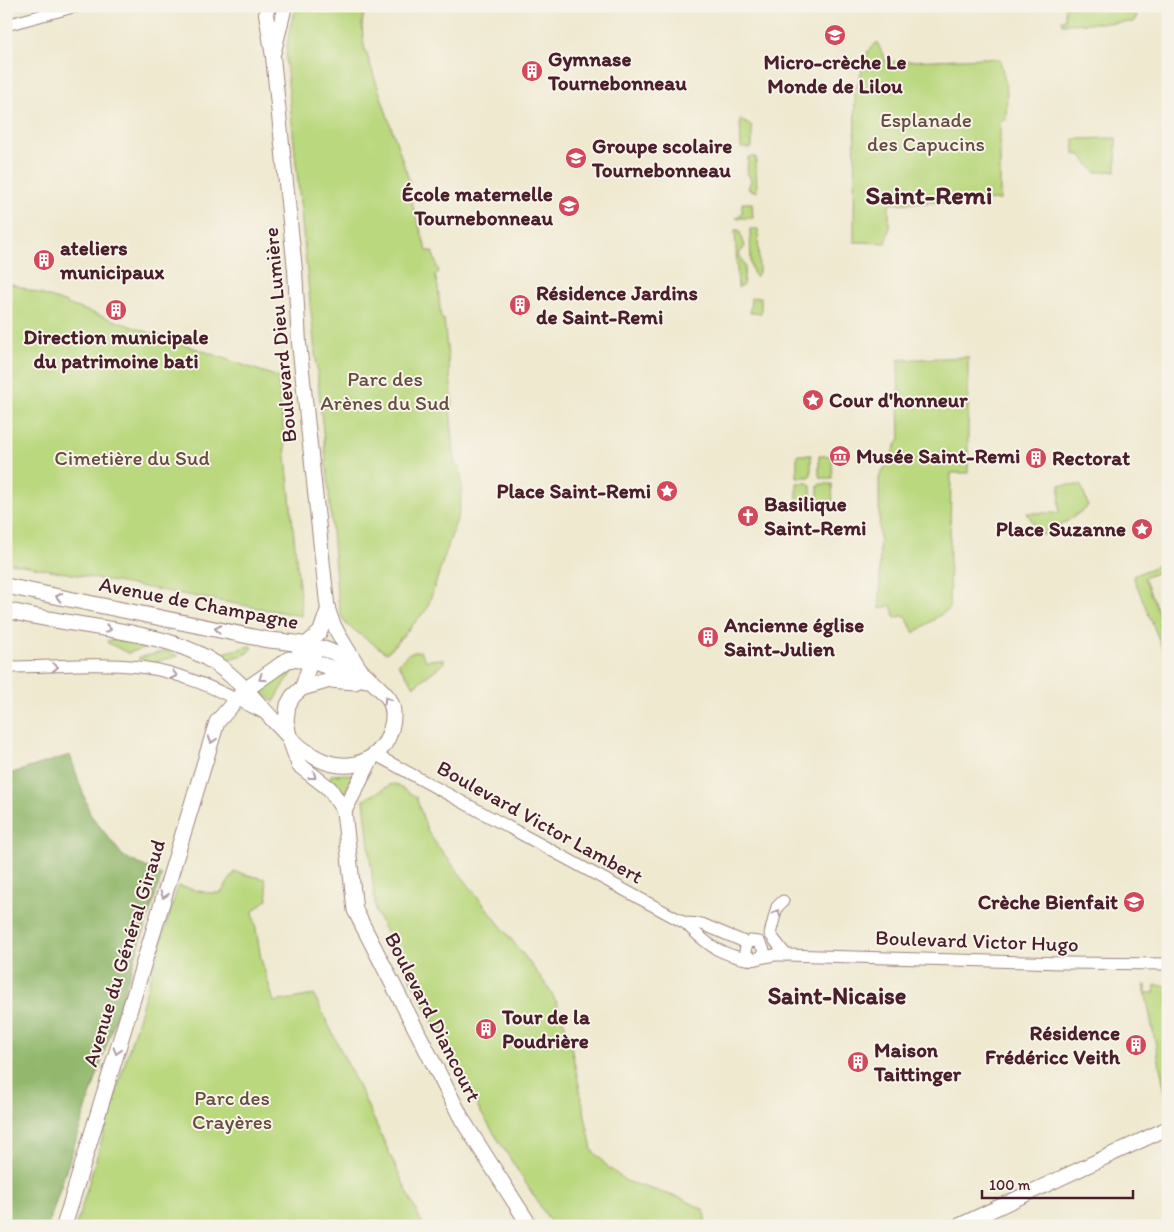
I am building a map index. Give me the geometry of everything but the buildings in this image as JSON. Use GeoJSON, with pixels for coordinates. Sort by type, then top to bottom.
{"type":"FeatureCollection","features":[{"type":"Feature","properties":{"kind":"main road"},"geometry":{"type":"LineString","coordinates":[[272,56],[286,6]]}},
{"type":"Feature","properties":{"kind":"main road","name":"Boulevard Dieu Lumière"},"geometry":{"type":"LineString","coordinates":[[266,9],[295,270],[299,343],[328,610]]}},
{"type":"Feature","properties":{"kind":"main road","name":"Avenue de Champagne"},"geometry":{"type":"LineString","coordinates":[[6,586],[263,639],[313,646],[342,656],[374,683]]}},
{"type":"Feature","properties":{"kind":"main road","name":"Avenue de Champagne"},"geometry":{"type":"LineString","coordinates":[[6,610],[132,633],[169,642],[198,653],[226,671],[241,694],[268,714],[289,737]]}},
{"type":"Feature","properties":{"kind":"main road"},"geometry":{"type":"LineString","coordinates":[[302,688],[313,646],[328,610]]}},
{"type":"Feature","properties":{"kind":"main road"},"geometry":{"type":"LineString","coordinates":[[328,610],[338,632],[362,672]]}},
{"type":"Feature","properties":{"kind":"main road"},"geometry":{"type":"LineString","coordinates":[[313,646],[374,683],[389,699],[393,711],[393,720],[388,739],[374,757],[361,763],[343,765],[326,763],[312,756],[289,737],[286,720],[288,705],[293,696],[302,688],[330,680],[374,683]]}},
{"type":"Feature","properties":{"kind":"main road","name":"Avenue du Général Giraud"},"geometry":{"type":"LineString","coordinates":[[64,1226],[217,722],[241,694],[289,659],[313,646]]}},
{"type":"Feature","properties":{"kind":"main road","name":"Boulevard Diancourt"},"geometry":{"type":"LineString","coordinates":[[289,737],[298,765],[330,789],[344,811],[355,910],[463,1121],[530,1226]]}},
{"type":"Feature","properties":{"kind":"main road","name":"Boulevard Diancourt"},"geometry":{"type":"LineString","coordinates":[[344,811],[354,788],[374,757]]}},
{"type":"Feature","properties":{"kind":"main road"},"geometry":{"type":"LineString","coordinates":[[958,1226],[1168,1128]]}},
{"type":"Feature","properties":{"kind":"street"},"geometry":{"type":"LineString","coordinates":[[6,25],[77,6]]}},
{"type":"Feature","properties":{"kind":"street"},"geometry":{"type":"LineString","coordinates":[[6,667],[140,667],[241,694]]}},
{"type":"Feature","properties":{"kind":"street","name":"Boulevard Victor Lambert"},"geometry":{"type":"LineString","coordinates":[[374,757],[685,923]]}},
{"type":"Feature","properties":{"kind":"street"},"geometry":{"type":"LineString","coordinates":[[783,901],[777,907],[770,934],[786,954]]}},
{"type":"Feature","properties":{"kind":"street"},"geometry":{"type":"LineString","coordinates":[[685,923],[708,926],[747,943]]}},
{"type":"Feature","properties":{"kind":"street"},"geometry":{"type":"LineString","coordinates":[[685,923],[716,949],[740,958],[786,954]]}},
{"type":"Feature","properties":{"kind":"street"},"geometry":{"type":"LineString","coordinates":[[747,943],[753,940],[786,954]]}},
{"type":"Feature","properties":{"kind":"street"},"geometry":{"type":"LineString","coordinates":[[747,943],[745,952],[755,958]]}},
{"type":"Feature","properties":{"kind":"street"},"geometry":{"type":"LineString","coordinates":[[755,958],[764,950],[762,944]]}},
{"type":"Feature","properties":{"kind":"street","name":"Boulevard Victor Hugo"},"geometry":{"type":"LineString","coordinates":[[786,954],[1062,963],[1168,964]]}},
{"type":"Feature","properties":{"kind":"green space","name":"Parc des Arènes du Sud"},"geometry":{"type":"Polygon","coordinates":[[[298,6],[365,6],[362,24],[364,46],[410,183],[407,187],[427,251],[432,251],[439,272],[435,275],[441,318],[444,320],[453,405],[450,408],[455,465],[460,467],[462,488],[459,513],[427,609],[386,653],[347,625],[341,614],[337,593],[328,481],[286,63],[289,34],[298,6]]]}},
{"type":"Feature","properties":{"kind":"green space"},"geometry":{"type":"Polygon","coordinates":[[[1065,6],[1135,6],[1137,17],[1133,22],[1062,24],[1062,20],[1065,20],[1065,6]]]}},
{"type":"Feature","properties":{"kind":"green space","name":"Esplanade des Capucins"},"geometry":{"type":"Polygon","coordinates":[[[877,42],[886,62],[1000,59],[1007,91],[1006,120],[1000,122],[1000,200],[889,204],[889,230],[886,243],[854,242],[855,92],[868,51],[877,42]]]}},
{"type":"Feature","properties":{"kind":"green space"},"geometry":{"type":"Polygon","coordinates":[[[740,119],[752,127],[752,148],[741,148],[740,119]]]}},
{"type":"Feature","properties":{"kind":"green space"},"geometry":{"type":"Polygon","coordinates":[[[1116,138],[1116,171],[1095,172],[1081,155],[1074,154],[1074,139],[1116,138]]]}},
{"type":"Feature","properties":{"kind":"green space"},"geometry":{"type":"Polygon","coordinates":[[[748,157],[756,157],[757,192],[748,189],[751,180],[747,172],[748,157]]]}},
{"type":"Feature","properties":{"kind":"green space"},"geometry":{"type":"Polygon","coordinates":[[[742,203],[752,203],[753,218],[736,218],[742,213],[742,203]]]}},
{"type":"Feature","properties":{"kind":"green space"},"geometry":{"type":"Polygon","coordinates":[[[750,229],[758,229],[759,273],[755,277],[751,266],[750,229]]]}},
{"type":"Feature","properties":{"kind":"green space"},"geometry":{"type":"Polygon","coordinates":[[[735,230],[739,230],[745,246],[739,254],[745,267],[743,285],[738,288],[735,230]]]}},
{"type":"Feature","properties":{"kind":"green space","name":"Cimetière du Sud"},"geometry":{"type":"Polygon","coordinates":[[[6,282],[278,377],[302,616],[6,562],[6,282]]]}},
{"type":"Feature","properties":{"kind":"green space"},"geometry":{"type":"Polygon","coordinates":[[[761,297],[761,313],[750,313],[751,298],[761,297]]]}},
{"type":"Feature","properties":{"kind":"green space"},"geometry":{"type":"Polygon","coordinates":[[[968,357],[968,473],[951,473],[949,609],[914,633],[905,615],[895,618],[891,605],[880,609],[879,478],[900,438],[898,360],[968,357]]]}},
{"type":"Feature","properties":{"kind":"green space"},"geometry":{"type":"Polygon","coordinates":[[[797,455],[811,455],[811,475],[809,477],[797,477],[797,455]]]}},
{"type":"Feature","properties":{"kind":"green space"},"geometry":{"type":"Polygon","coordinates":[[[819,456],[832,456],[832,478],[820,478],[819,456]]]}},
{"type":"Feature","properties":{"kind":"green space"},"geometry":{"type":"Polygon","coordinates":[[[797,483],[808,483],[811,486],[811,507],[797,507],[797,483]]]}},
{"type":"Feature","properties":{"kind":"green space"},"geometry":{"type":"Polygon","coordinates":[[[820,484],[832,484],[833,507],[818,507],[818,486],[820,484]]]}},
{"type":"Feature","properties":{"kind":"green space"},"geometry":{"type":"Polygon","coordinates":[[[1060,485],[1081,485],[1088,505],[1047,535],[1040,534],[1027,513],[1059,513],[1060,485]]]}},
{"type":"Feature","properties":{"kind":"green space"},"geometry":{"type":"Polygon","coordinates":[[[1168,561],[1168,568],[1144,578],[1162,621],[1159,623],[1168,644],[1168,662],[1133,576],[1168,561]]]}},
{"type":"Feature","properties":{"kind":"green space"},"geometry":{"type":"Polygon","coordinates":[[[107,641],[127,641],[149,647],[128,653],[108,643],[107,641]]]}},
{"type":"Feature","properties":{"kind":"green space"},"geometry":{"type":"Polygon","coordinates":[[[249,646],[253,647],[245,655],[224,660],[216,655],[249,646]]]}},
{"type":"Feature","properties":{"kind":"green space"},"geometry":{"type":"Polygon","coordinates":[[[166,651],[178,656],[151,663],[138,658],[166,651]]]}},
{"type":"Feature","properties":{"kind":"green space"},"geometry":{"type":"Polygon","coordinates":[[[420,651],[426,660],[444,659],[444,663],[414,686],[398,664],[409,653],[420,651]]]}},
{"type":"Feature","properties":{"kind":"green space"},"geometry":{"type":"Polygon","coordinates":[[[294,667],[296,668],[274,702],[261,691],[277,677],[294,667]]]}},
{"type":"Feature","properties":{"kind":"green space"},"geometry":{"type":"Polygon","coordinates":[[[70,755],[90,814],[123,856],[162,875],[48,1226],[6,1226],[6,775],[70,755]]]}},
{"type":"Feature","properties":{"kind":"green space"},"geometry":{"type":"Polygon","coordinates":[[[350,774],[352,777],[345,791],[341,792],[330,780],[331,775],[350,774]]]}},
{"type":"Feature","properties":{"kind":"green space"},"geometry":{"type":"Polygon","coordinates":[[[395,784],[416,797],[428,832],[526,958],[556,1001],[569,1036],[592,1150],[609,1168],[626,1181],[683,1199],[704,1210],[706,1226],[553,1226],[481,1113],[376,913],[364,800],[395,784]]]}},
{"type":"Feature","properties":{"kind":"green space","name":"Parc des Crayères"},"geometry":{"type":"Polygon","coordinates":[[[235,872],[265,879],[268,899],[253,911],[261,959],[274,1002],[314,995],[423,1226],[76,1226],[178,886],[208,893],[221,893],[235,872]]]}},
{"type":"Feature","properties":{"kind":"green space"},"geometry":{"type":"Polygon","coordinates":[[[1144,985],[1146,985],[1146,993],[1154,993],[1155,985],[1168,986],[1168,1107],[1144,985]]]}},
{"type":"Feature","properties":{"kind":"place","name":"Micro-crèche Le Monde de Lilou"},"geometry":{"type":"Point","coordinates":[835,35]}},
{"type":"Feature","properties":{"kind":"place","name":"Gymnase Tournebonneau"},"geometry":{"type":"Point","coordinates":[532,71]}},
{"type":"Feature","properties":{"kind":"place","name":"Groupe scolaire Tournebonneau"},"geometry":{"type":"Point","coordinates":[576,158]}},
{"type":"Feature","properties":{"kind":"place","name":"École maternelle Tournebonneau"},"geometry":{"type":"Point","coordinates":[569,206]}},
{"type":"Feature","properties":{"kind":"place","name":"ateliers municipaux"},"geometry":{"type":"Point","coordinates":[44,260]}},
{"type":"Feature","properties":{"kind":"place","name":"Résidence Jardins de Saint-Remi"},"geometry":{"type":"Point","coordinates":[520,305]}},
{"type":"Feature","properties":{"kind":"place","name":"Direction municipale du patrimoine bati"},"geometry":{"type":"Point","coordinates":[116,310]}},
{"type":"Feature","properties":{"kind":"place","name":"Cour d'honneur"},"geometry":{"type":"Point","coordinates":[813,400]}},
{"type":"Feature","properties":{"kind":"place","name":"Musée Saint-Remi"},"geometry":{"type":"Point","coordinates":[840,456]}},
{"type":"Feature","properties":{"kind":"place","name":"Rectorat"},"geometry":{"type":"Point","coordinates":[1036,458]}},
{"type":"Feature","properties":{"kind":"place","name":"Place Saint-Remi"},"geometry":{"type":"Point","coordinates":[667,491]}},
{"type":"Feature","properties":{"kind":"place","name":"Basilique Saint-Remi"},"geometry":{"type":"Point","coordinates":[748,516]}},
{"type":"Feature","properties":{"kind":"place","name":"Place Suzanne"},"geometry":{"type":"Point","coordinates":[1142,529]}},
{"type":"Feature","properties":{"kind":"place","name":"Ancienne église Saint-Julien"},"geometry":{"type":"Point","coordinates":[708,637]}},
{"type":"Feature","properties":{"kind":"place","name":"Crèche Bienfait"},"geometry":{"type":"Point","coordinates":[1134,902]}},
{"type":"Feature","properties":{"kind":"place","name":"Tour de la Poudrière"},"geometry":{"type":"Point","coordinates":[486,1029]}},
{"type":"Feature","properties":{"kind":"place","name":"Résidence Frédéricc Veith"},"geometry":{"type":"Point","coordinates":[1136,1045]}},
{"type":"Feature","properties":{"kind":"place","name":"Maison Taittinger"},"geometry":{"type":"Point","coordinates":[858,1062]}},
{"type":"Feature","properties":{"kind":"district","name":"Saint-Remi"},"geometry":{"type":"Point","coordinates":[929,195]}},
{"type":"Feature","properties":{"kind":"district","name":"Saint-Nicaise"},"geometry":{"type":"Point","coordinates":[837,996]}}]}
